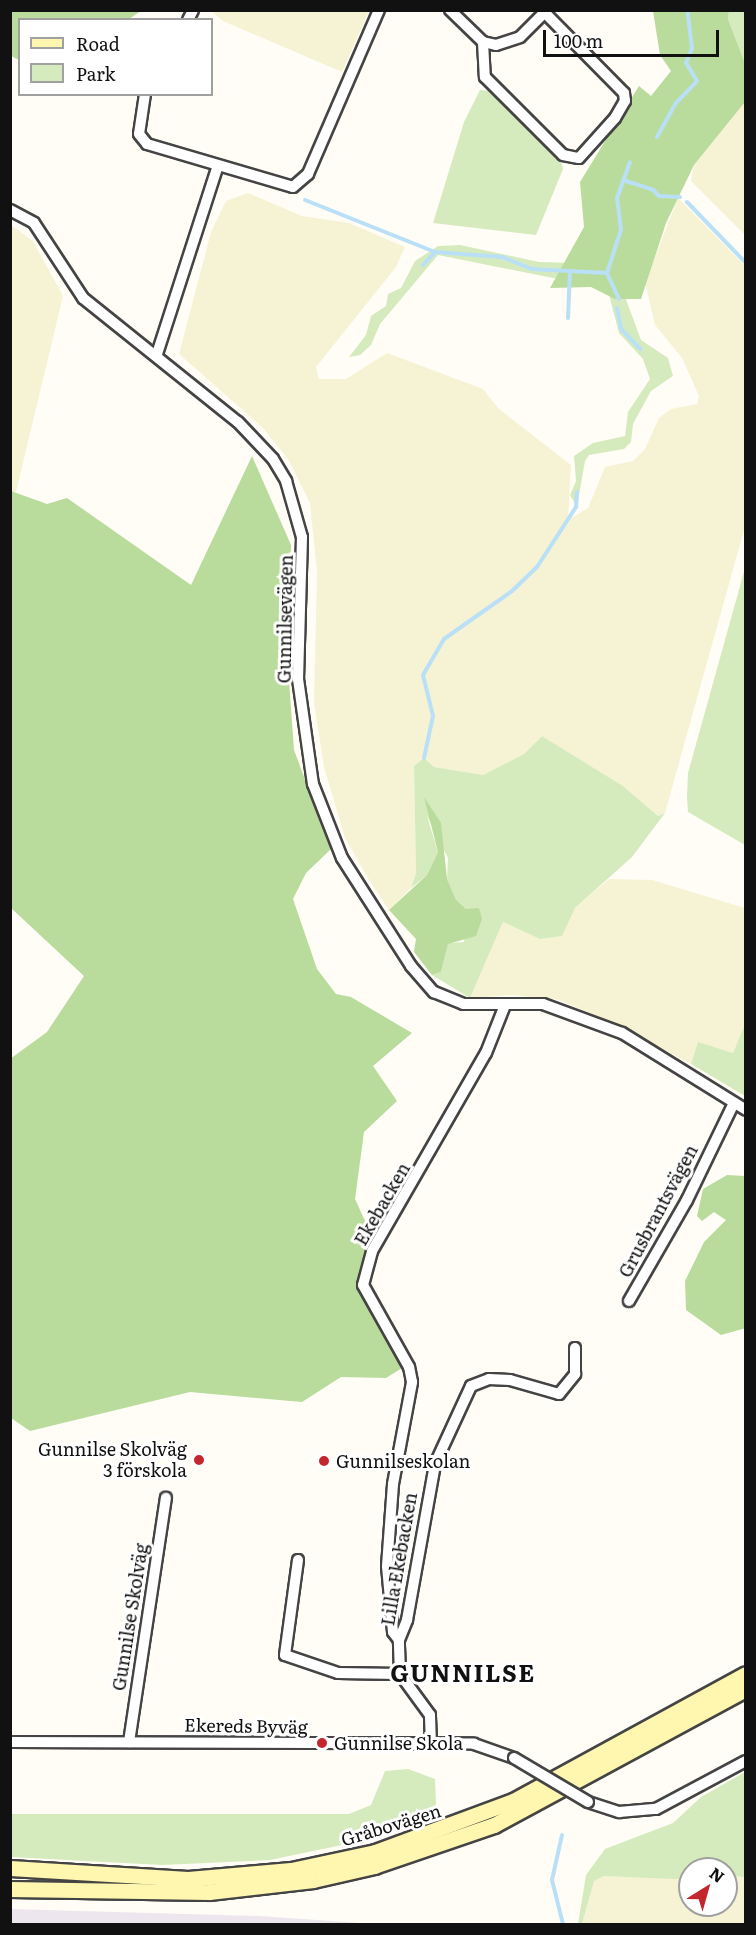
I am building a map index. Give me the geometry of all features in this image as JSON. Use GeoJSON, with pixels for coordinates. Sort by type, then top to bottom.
{"type":"FeatureCollection","features":[{"type":"Feature","properties":{"kind":"main road","name":"Gråbovägen"},"geometry":{"type":"LineString","coordinates":[[10,1868],[188,1879],[281,1871],[375,1852],[513,1801],[746,1674]]}},
{"type":"Feature","properties":{"kind":"main road","name":"Gråbovägen"},"geometry":{"type":"LineString","coordinates":[[10,1889],[208,1892],[314,1880],[374,1866],[494,1825],[746,1689]]}},
{"type":"Feature","properties":{"kind":"street"},"geometry":{"type":"LineString","coordinates":[[145,96],[141,140],[217,168],[293,187],[303,180],[379,10]]}},
{"type":"Feature","properties":{"kind":"street"},"geometry":{"type":"LineString","coordinates":[[450,10],[483,42],[485,77],[564,155],[579,158],[615,118],[625,101],[624,93],[546,12],[514,41],[483,42]]}},
{"type":"Feature","properties":{"kind":"street"},"geometry":{"type":"LineString","coordinates":[[157,354],[217,168]]}},
{"type":"Feature","properties":{"kind":"street","name":"Gunnilsevägen"},"geometry":{"type":"LineString","coordinates":[[10,210],[34,223],[82,298],[157,354],[251,434],[273,459],[295,503],[302,537],[298,679],[313,784],[342,858],[424,983],[463,1004],[543,1004],[622,1033],[733,1105],[746,1110]]}},
{"type":"Feature","properties":{"kind":"street","name":"Ekebacken"},"geometry":{"type":"LineString","coordinates":[[402,1425],[411,1403],[409,1367],[363,1286],[365,1272],[388,1220],[486,1053],[505,1005]]}},
{"type":"Feature","properties":{"kind":"street","name":"Grusbrantsvägen"},"geometry":{"type":"LineString","coordinates":[[628,1300],[687,1200],[733,1105]]}},
{"type":"Feature","properties":{"kind":"street","name":"Lilla Ekebacken"},"geometry":{"type":"LineString","coordinates":[[400,1674],[399,1640],[408,1620],[428,1489],[466,1390],[489,1379],[559,1394],[575,1374],[575,1348]]}},
{"type":"Feature","properties":{"kind":"street","name":"Lilla Ekebacken"},"geometry":{"type":"LineString","coordinates":[[399,1640],[393,1632],[387,1566],[402,1425]]}},
{"type":"Feature","properties":{"kind":"street","name":"Gunnilse Skolväg"},"geometry":{"type":"LineString","coordinates":[[129,1742],[166,1498]]}},
{"type":"Feature","properties":{"kind":"street"},"geometry":{"type":"LineString","coordinates":[[298,1560],[285,1655],[338,1673],[400,1674],[430,1714],[431,1745]]}},
{"type":"Feature","properties":{"kind":"street","name":"Ekereds Byväg"},"geometry":{"type":"LineString","coordinates":[[10,1742],[481,1745],[514,1758],[588,1802],[619,1812],[656,1809],[746,1761]]}},
{"type":"Feature","properties":{"kind":"shaded area"},"geometry":{"type":"Polygon","coordinates":[[[211,11],[369,11],[342,72],[223,21],[211,11]]]}},
{"type":"Feature","properties":{"kind":"shaded area"},"geometry":{"type":"Polygon","coordinates":[[[745,102],[745,235],[691,181],[694,165],[745,102]]]}},
{"type":"Feature","properties":{"kind":"shaded area"},"geometry":{"type":"Polygon","coordinates":[[[248,193],[302,216],[349,223],[405,247],[396,267],[316,367],[319,379],[346,379],[387,353],[483,389],[499,409],[571,465],[568,520],[588,508],[605,467],[633,461],[645,449],[659,418],[671,409],[697,404],[699,396],[682,358],[655,325],[645,283],[678,198],[745,266],[746,523],[665,813],[658,816],[623,786],[542,736],[524,754],[483,775],[434,767],[424,758],[414,766],[416,873],[411,888],[389,910],[345,838],[324,767],[314,703],[317,572],[310,503],[288,459],[263,428],[179,354],[211,232],[226,201],[248,193]]]}},
{"type":"Feature","properties":{"kind":"shaded area"},"geometry":{"type":"Polygon","coordinates":[[[11,225],[33,241],[63,296],[16,492],[11,491],[11,225]]]}},
{"type":"Feature","properties":{"kind":"shaded area"},"geometry":{"type":"Polygon","coordinates":[[[609,879],[652,880],[745,908],[745,1024],[733,1053],[698,1043],[691,1064],[612,1022],[556,999],[510,995],[470,998],[503,922],[540,939],[561,936],[575,908],[609,879]]]}},
{"type":"Feature","properties":{"kind":"shaded area"},"geometry":{"type":"Polygon","coordinates":[[[604,1876],[678,1878],[678,1917],[738,1917],[738,1877],[745,1877],[745,1924],[582,1924],[594,1881],[604,1876]]]}},
{"type":"Feature","properties":{"kind":"shaded area"},"geometry":{"type":"Polygon","coordinates":[[[11,1909],[260,1916],[374,1924],[11,1924],[11,1909]]]}},
{"type":"Feature","properties":{"kind":"green space"},"geometry":{"type":"Polygon","coordinates":[[[11,10],[141,10],[130,18],[18,18],[18,60],[11,56],[11,10]]]}},
{"type":"Feature","properties":{"kind":"green space"},"geometry":{"type":"Polygon","coordinates":[[[653,11],[729,11],[728,19],[745,63],[745,102],[694,165],[666,223],[641,299],[615,299],[591,287],[550,288],[584,227],[580,182],[639,86],[651,96],[671,71],[660,55],[653,11]]]}},
{"type":"Feature","properties":{"kind":"green space"},"geometry":{"type":"Polygon","coordinates":[[[729,11],[745,11],[745,63],[728,19],[729,11]]]}},
{"type":"Feature","properties":{"kind":"green space"},"geometry":{"type":"Polygon","coordinates":[[[480,90],[490,91],[561,161],[563,169],[536,235],[433,223],[464,122],[480,90]]]}},
{"type":"Feature","properties":{"kind":"green space"},"geometry":{"type":"Polygon","coordinates":[[[460,245],[539,262],[574,263],[624,294],[641,340],[668,358],[673,376],[651,391],[633,424],[631,442],[624,449],[589,455],[585,461],[577,507],[570,495],[576,481],[574,456],[593,443],[625,436],[628,412],[650,379],[643,359],[619,333],[608,291],[580,278],[553,278],[438,255],[380,324],[371,345],[360,355],[349,357],[366,335],[371,316],[386,306],[388,294],[401,288],[415,261],[438,246],[460,245]]]}},
{"type":"Feature","properties":{"kind":"green space"},"geometry":{"type":"Polygon","coordinates":[[[252,456],[291,545],[289,681],[294,750],[331,849],[306,873],[293,899],[317,969],[336,994],[351,997],[412,1033],[373,1066],[397,1101],[364,1132],[355,1199],[372,1236],[359,1283],[402,1368],[386,1378],[341,1377],[302,1402],[190,1392],[30,1431],[11,1418],[10,1059],[47,1032],[84,976],[11,908],[11,491],[47,504],[67,498],[191,585],[252,456]]]}},
{"type":"Feature","properties":{"kind":"green space"},"geometry":{"type":"Polygon","coordinates":[[[745,568],[746,845],[688,812],[687,797],[688,773],[745,568]]]}},
{"type":"Feature","properties":{"kind":"green space"},"geometry":{"type":"Polygon","coordinates":[[[542,736],[623,786],[658,816],[665,813],[632,857],[575,908],[562,936],[540,939],[503,922],[470,998],[432,975],[441,972],[448,943],[464,942],[466,909],[456,901],[447,879],[448,858],[427,816],[438,852],[427,875],[411,888],[416,873],[414,766],[424,758],[434,767],[483,775],[524,754],[542,736]]]}},
{"type":"Feature","properties":{"kind":"green space"},"geometry":{"type":"Polygon","coordinates":[[[424,797],[441,823],[447,879],[456,900],[466,909],[479,908],[482,919],[476,936],[448,944],[441,972],[432,975],[414,952],[416,939],[389,910],[427,875],[438,852],[424,797]]]}},
{"type":"Feature","properties":{"kind":"green space"},"geometry":{"type":"Polygon","coordinates":[[[745,1024],[745,1096],[691,1064],[698,1042],[733,1053],[745,1024]]]}},
{"type":"Feature","properties":{"kind":"green space"},"geometry":{"type":"Polygon","coordinates":[[[727,1175],[745,1176],[746,1328],[721,1335],[686,1310],[685,1281],[704,1242],[726,1220],[714,1212],[702,1221],[697,1216],[703,1189],[727,1175]]]}},
{"type":"Feature","properties":{"kind":"green space"},"geometry":{"type":"Polygon","coordinates":[[[408,1769],[435,1779],[436,1804],[425,1823],[342,1845],[270,1860],[162,1865],[11,1857],[11,1814],[349,1814],[371,1805],[385,1771],[408,1769]]]}},
{"type":"Feature","properties":{"kind":"green space"},"geometry":{"type":"Polygon","coordinates":[[[745,1772],[745,1877],[738,1877],[738,1857],[678,1857],[678,1879],[604,1876],[594,1881],[582,1924],[578,1924],[586,1875],[605,1849],[673,1823],[701,1797],[745,1772]]]}},
{"type":"Feature","properties":{"kind":"waterway"},"geometry":{"type":"LineString","coordinates":[[657,137],[676,103],[697,81],[686,63],[692,48],[687,10]]}},
{"type":"Feature","properties":{"kind":"waterway"},"geometry":{"type":"LineString","coordinates":[[619,299],[607,273],[621,230],[617,198],[630,162]]}},
{"type":"Feature","properties":{"kind":"waterway"},"geometry":{"type":"LineString","coordinates":[[623,180],[653,190],[659,196],[680,197]]}},
{"type":"Feature","properties":{"kind":"waterway"},"geometry":{"type":"LineString","coordinates":[[305,200],[435,252],[502,257],[531,269],[607,273]]}},
{"type":"Feature","properties":{"kind":"waterway"},"geometry":{"type":"LineString","coordinates":[[687,202],[746,263]]}},
{"type":"Feature","properties":{"kind":"waterway"},"geometry":{"type":"LineString","coordinates":[[423,265],[435,252]]}},
{"type":"Feature","properties":{"kind":"waterway"},"geometry":{"type":"LineString","coordinates":[[568,318],[570,271]]}},
{"type":"Feature","properties":{"kind":"waterway"},"geometry":{"type":"LineString","coordinates":[[617,308],[621,329],[640,349]]}},
{"type":"Feature","properties":{"kind":"waterway"},"geometry":{"type":"LineString","coordinates":[[424,758],[433,716],[423,675],[444,639],[512,591],[537,567],[576,507],[577,492]]}},
{"type":"Feature","properties":{"kind":"waterway"},"geometry":{"type":"LineString","coordinates":[[562,1835],[552,1880],[563,1924]]}},
{"type":"Feature","properties":{"kind":"place","name":"Gunnilse Skolväg 3 förskola"},"geometry":{"type":"Point","coordinates":[199,1460]}},
{"type":"Feature","properties":{"kind":"place","name":"Gunnilseskolan"},"geometry":{"type":"Point","coordinates":[324,1461]}},
{"type":"Feature","properties":{"kind":"place","name":"Gunnilse Skola"},"geometry":{"type":"Point","coordinates":[322,1743]}},
{"type":"Feature","properties":{"kind":"district","name":"GUNNILSE"},"geometry":{"type":"Point","coordinates":[463,1672]}}]}
